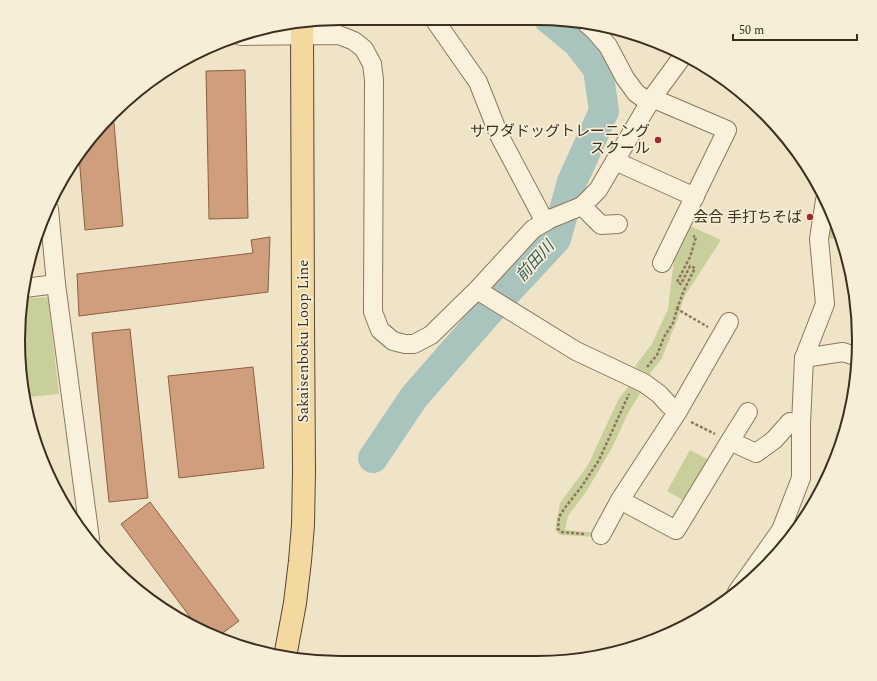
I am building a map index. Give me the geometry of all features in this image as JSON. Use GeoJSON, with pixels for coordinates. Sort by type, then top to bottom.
{"type":"FeatureCollection","features":[{"type":"Feature","properties":{"kind":"main road","name":"Sakaisenboku Loop Line"},"geometry":{"type":"LineString","coordinates":[[286,651],[295,603],[303,525],[302,29]]}},
{"type":"Feature","properties":{"kind":"street"},"geometry":{"type":"LineString","coordinates":[[438,25],[478,82],[499,135],[548,220]]}},
{"type":"Feature","properties":{"kind":"street"},"geometry":{"type":"LineString","coordinates":[[274,32],[302,29],[339,35],[354,41],[364,49],[372,64],[374,80],[373,312],[380,330],[393,341],[405,344],[414,344],[431,335],[478,290],[533,229],[548,220],[579,207],[598,190],[651,100],[680,60]]}},
{"type":"Feature","properties":{"kind":"street"},"geometry":{"type":"LineString","coordinates":[[594,30],[608,46],[636,93],[727,130],[662,264]]}},
{"type":"Feature","properties":{"kind":"street"},"geometry":{"type":"LineString","coordinates":[[615,161],[695,197]]}},
{"type":"Feature","properties":{"kind":"street"},"geometry":{"type":"LineString","coordinates":[[579,207],[601,225],[618,224]]}},
{"type":"Feature","properties":{"kind":"street"},"geometry":{"type":"LineString","coordinates":[[751,573],[781,530],[801,478],[804,358],[825,304],[819,239],[823,210]]}},
{"type":"Feature","properties":{"kind":"street"},"geometry":{"type":"LineString","coordinates":[[50,218],[56,284],[89,532]]}},
{"type":"Feature","properties":{"kind":"street"},"geometry":{"type":"LineString","coordinates":[[30,287],[56,284]]}},
{"type":"Feature","properties":{"kind":"street"},"geometry":{"type":"LineString","coordinates":[[478,290],[576,351],[644,383],[659,394],[676,413]]}},
{"type":"Feature","properties":{"kind":"street"},"geometry":{"type":"LineString","coordinates":[[601,535],[620,500],[676,413],[726,328]]}},
{"type":"Feature","properties":{"kind":"street"},"geometry":{"type":"LineString","coordinates":[[804,358],[843,352],[851,355]]}},
{"type":"Feature","properties":{"kind":"street"},"geometry":{"type":"LineString","coordinates":[[620,500],[676,530],[748,412]]}},
{"type":"Feature","properties":{"kind":"street"},"geometry":{"type":"LineString","coordinates":[[730,441],[756,453],[774,440],[790,422],[802,424]]}},
{"type":"Feature","properties":{"kind":"path"},"geometry":{"type":"LineString","coordinates":[[601,535],[562,532],[558,529],[559,518],[599,460],[637,380],[657,355],[664,337],[673,323],[684,290],[695,268],[690,266],[681,284],[677,282],[690,257],[696,237]]}},
{"type":"Feature","properties":{"kind":"path"},"geometry":{"type":"LineString","coordinates":[[677,310],[726,328]]}},
{"type":"Feature","properties":{"kind":"path"},"geometry":{"type":"LineString","coordinates":[[676,413],[730,441]]}},
{"type":"Feature","properties":{"kind":"green space"},"geometry":{"type":"Polygon","coordinates":[[[829,222],[835,238],[827,239],[829,222]]]}},
{"type":"Feature","properties":{"kind":"green space"},"geometry":{"type":"Polygon","coordinates":[[[688,225],[721,240],[686,294],[661,360],[647,377],[635,366],[652,344],[668,309],[675,251],[688,225]]]}},
{"type":"Feature","properties":{"kind":"green space"},"geometry":{"type":"Polygon","coordinates":[[[48,297],[59,394],[30,397],[25,340],[28,299],[48,297]]]}},
{"type":"Feature","properties":{"kind":"green space"},"geometry":{"type":"Polygon","coordinates":[[[630,385],[642,390],[627,415],[613,446],[586,492],[568,516],[565,530],[598,533],[597,537],[560,535],[555,530],[560,503],[588,465],[619,398],[630,385]]]}},
{"type":"Feature","properties":{"kind":"green space"},"geometry":{"type":"Polygon","coordinates":[[[690,450],[709,460],[685,501],[667,491],[690,450]]]}},
{"type":"Feature","properties":{"kind":"building"},"geometry":{"type":"Polygon","coordinates":[[[245,70],[248,218],[209,219],[206,71],[245,70]]]}},
{"type":"Feature","properties":{"kind":"building"},"geometry":{"type":"Polygon","coordinates":[[[114,120],[123,226],[85,230],[80,163],[114,120]]]}},
{"type":"Feature","properties":{"kind":"building"},"geometry":{"type":"Polygon","coordinates":[[[270,237],[268,292],[79,316],[77,274],[253,253],[251,240],[270,237]]]}},
{"type":"Feature","properties":{"kind":"building"},"geometry":{"type":"Polygon","coordinates":[[[130,329],[148,498],[109,502],[92,333],[130,329]]]}},
{"type":"Feature","properties":{"kind":"building"},"geometry":{"type":"Polygon","coordinates":[[[253,367],[264,468],[179,478],[168,376],[253,367]]]}},
{"type":"Feature","properties":{"kind":"building"},"geometry":{"type":"Polygon","coordinates":[[[150,502],[239,621],[223,633],[191,618],[121,524],[150,502]]]}},
{"type":"Feature","properties":{"kind":"waterway","name":"前田川"},"geometry":{"type":"LineString","coordinates":[[373,458],[414,397],[489,311],[556,239],[572,182],[604,111],[598,69],[578,43],[558,26]]}},
{"type":"Feature","properties":{"kind":"place","name":"サワダドッグトレーニング スクール"},"geometry":{"type":"Point","coordinates":[658,140]}},
{"type":"Feature","properties":{"kind":"place","name":"会合 手打ちそば"},"geometry":{"type":"Point","coordinates":[810,217]}}]}
